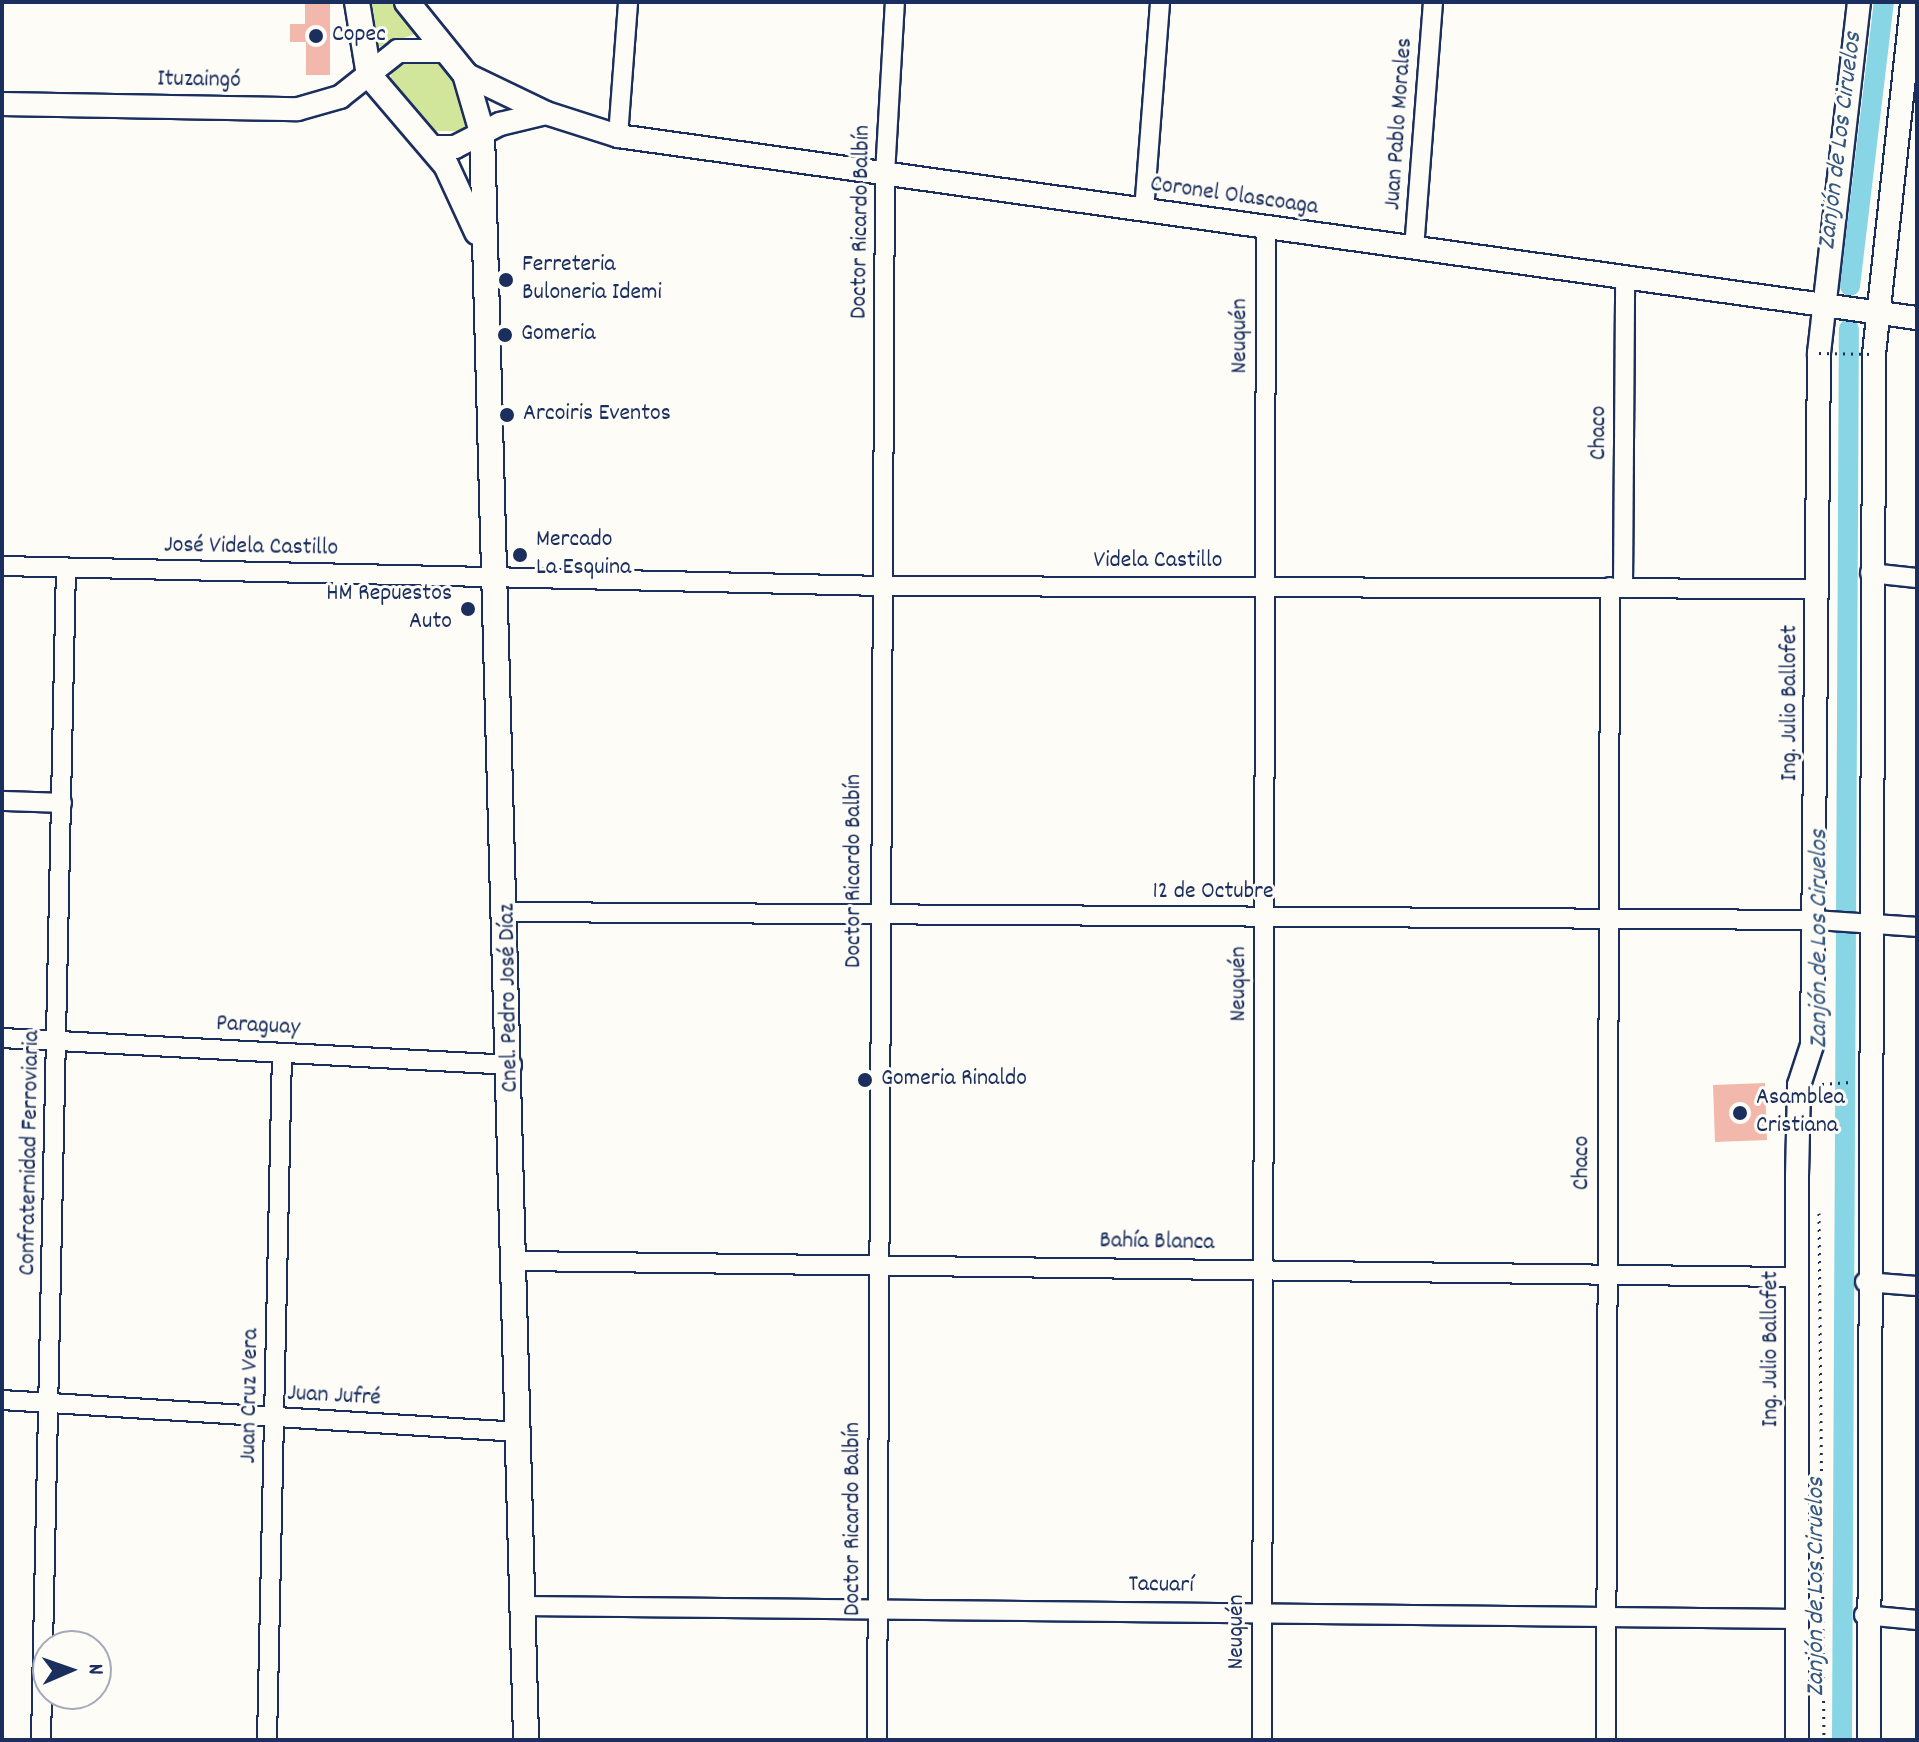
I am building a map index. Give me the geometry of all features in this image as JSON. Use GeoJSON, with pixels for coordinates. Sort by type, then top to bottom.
{"type":"FeatureCollection","features":[{"type":"Feature","properties":{"kind":"main road"},"geometry":{"type":"LineString","coordinates":[[357,2],[377,78]]}},
{"type":"Feature","properties":{"kind":"main road","name":"Cnel. Pedro José Díaz"},"geometry":{"type":"LineString","coordinates":[[407,2],[441,51],[465,74],[476,103],[475,136],[485,257],[499,578],[526,1740]]}},
{"type":"Feature","properties":{"kind":"main road","name":"Cnel. Pedro José Díaz"},"geometry":{"type":"LineString","coordinates":[[377,78],[433,147],[461,189],[485,257]]}},
{"type":"Feature","properties":{"kind":"street"},"geometry":{"type":"LineString","coordinates":[[618,136],[628,2]]}},
{"type":"Feature","properties":{"kind":"street","name":"Doctor Ricardo Balbín"},"geometry":{"type":"LineString","coordinates":[[877,1740],[885,174],[895,2]]}},
{"type":"Feature","properties":{"kind":"street"},"geometry":{"type":"LineString","coordinates":[[1144,211],[1160,2]]}},
{"type":"Feature","properties":{"kind":"street","name":"Juan Pablo Morales"},"geometry":{"type":"LineString","coordinates":[[1414,249],[1433,2]]}},
{"type":"Feature","properties":{"kind":"street","name":"Ing. Julio Ballofet"},"geometry":{"type":"LineString","coordinates":[[1797,1740],[1799,1085],[1812,1045],[1823,920],[1817,589],[1819,353],[1859,2]]}},
{"type":"Feature","properties":{"kind":"street"},"geometry":{"type":"LineString","coordinates":[[1869,1740],[1864,1615],[1862,922],[1874,354],[1912,2]]}},
{"type":"Feature","properties":{"kind":"street","name":"Ituzaingó"},"geometry":{"type":"LineString","coordinates":[[2,104],[298,109],[340,97],[377,78],[404,49],[441,51]]}},
{"type":"Feature","properties":{"kind":"street","name":"Coronel Olascoaga"},"geometry":{"type":"LineString","coordinates":[[465,74],[546,113],[618,136],[1822,308],[1917,318]]}},
{"type":"Feature","properties":{"kind":"street"},"geometry":{"type":"LineString","coordinates":[[433,147],[546,113]]}},
{"type":"Feature","properties":{"kind":"street","name":"Neuquén"},"geometry":{"type":"LineString","coordinates":[[1262,1740],[1266,228]]}},
{"type":"Feature","properties":{"kind":"street","name":"Chaco"},"geometry":{"type":"LineString","coordinates":[[1606,1740],[1608,919],[1625,279]]}},
{"type":"Feature","properties":{"kind":"street","name":"José Videla Castillo"},"geometry":{"type":"LineString","coordinates":[[2,566],[499,578]]}},
{"type":"Feature","properties":{"kind":"street","name":"Confraternidad Ferroviaria"},"geometry":{"type":"LineString","coordinates":[[41,1740],[66,568]]}},
{"type":"Feature","properties":{"kind":"street"},"geometry":{"type":"LineString","coordinates":[[1870,573],[1917,578]]}},
{"type":"Feature","properties":{"kind":"street","name":"Videla Castillo"},"geometry":{"type":"LineString","coordinates":[[499,578],[881,586],[1817,589]]}},
{"type":"Feature","properties":{"kind":"street"},"geometry":{"type":"LineString","coordinates":[[2,801],[62,803]]}},
{"type":"Feature","properties":{"kind":"street","name":"12 de Octubre"},"geometry":{"type":"LineString","coordinates":[[508,912],[1823,920],[1917,927]]}},
{"type":"Feature","properties":{"kind":"street","name":"Paraguay"},"geometry":{"type":"LineString","coordinates":[[2,1038],[512,1065]]}},
{"type":"Feature","properties":{"kind":"street","name":"Juan Cruz Vera"},"geometry":{"type":"LineString","coordinates":[[267,1740],[282,1053]]}},
{"type":"Feature","properties":{"kind":"street","name":"Bahía Blanca"},"geometry":{"type":"LineString","coordinates":[[516,1261],[880,1263],[1798,1277]]}},
{"type":"Feature","properties":{"kind":"street"},"geometry":{"type":"LineString","coordinates":[[1865,1282],[1917,1286]]}},
{"type":"Feature","properties":{"kind":"street","name":"Juan Jufré"},"geometry":{"type":"LineString","coordinates":[[2,1400],[519,1432]]}},
{"type":"Feature","properties":{"kind":"street","name":"Tacuarí"},"geometry":{"type":"LineString","coordinates":[[523,1606],[878,1606],[1797,1619]]}},
{"type":"Feature","properties":{"kind":"street"},"geometry":{"type":"LineString","coordinates":[[1864,1615],[1917,1620]]}},
{"type":"Feature","properties":{"kind":"path"},"geometry":{"type":"LineString","coordinates":[[1819,353],[1874,354]]}},
{"type":"Feature","properties":{"kind":"path"},"geometry":{"type":"LineString","coordinates":[[1823,1084],[1853,1082]]}},
{"type":"Feature","properties":{"kind":"green space"},"geometry":{"type":"Polygon","coordinates":[[[363,2],[395,2],[415,34],[373,49],[363,2]]]}},
{"type":"Feature","properties":{"kind":"green space"},"geometry":{"type":"Polygon","coordinates":[[[408,56],[433,58],[457,80],[469,119],[462,131],[430,131],[390,85],[392,68],[408,56]]]}},
{"type":"Feature","properties":{"kind":"building"},"geometry":{"type":"Polygon","coordinates":[[[305,2],[330,2],[330,75],[306,75],[306,42],[290,42],[290,24],[305,24],[305,2]]]}},
{"type":"Feature","properties":{"kind":"building","name":"Asamblea Cristiana"},"geometry":{"type":"Polygon","coordinates":[[[1765,1083],[1767,1140],[1715,1142],[1713,1085],[1765,1083]]]}},
{"type":"Feature","properties":{"kind":"waterway","name":"Zanjón de Los Ciruelos"},"geometry":{"type":"LineString","coordinates":[[1850,286],[1884,2]]}},
{"type":"Feature","properties":{"kind":"waterway","name":"Zanjón de Los Ciruelos"},"geometry":{"type":"LineString","coordinates":[[1842,1740],[1849,329]]}},
{"type":"Feature","properties":{"kind":"place","name":"Copec"},"geometry":{"type":"Point","coordinates":[316,36]}},
{"type":"Feature","properties":{"kind":"place","name":"Ferreteria Buloneria Idemi"},"geometry":{"type":"Point","coordinates":[506,280]}},
{"type":"Feature","properties":{"kind":"place","name":"Gomeria"},"geometry":{"type":"Point","coordinates":[505,335]}},
{"type":"Feature","properties":{"kind":"place","name":"Arcoiris Eventos"},"geometry":{"type":"Point","coordinates":[507,415]}},
{"type":"Feature","properties":{"kind":"place","name":"Mercado La Esquina"},"geometry":{"type":"Point","coordinates":[520,555]}},
{"type":"Feature","properties":{"kind":"place","name":"HM Repuestos Auto"},"geometry":{"type":"Point","coordinates":[468,609]}},
{"type":"Feature","properties":{"kind":"place","name":"Gomeria Rinaldo"},"geometry":{"type":"Point","coordinates":[865,1080]}},
{"type":"Feature","properties":{"kind":"place","name":"Asamblea Cristiana"},"geometry":{"type":"Point","coordinates":[1740,1113]}}]}
